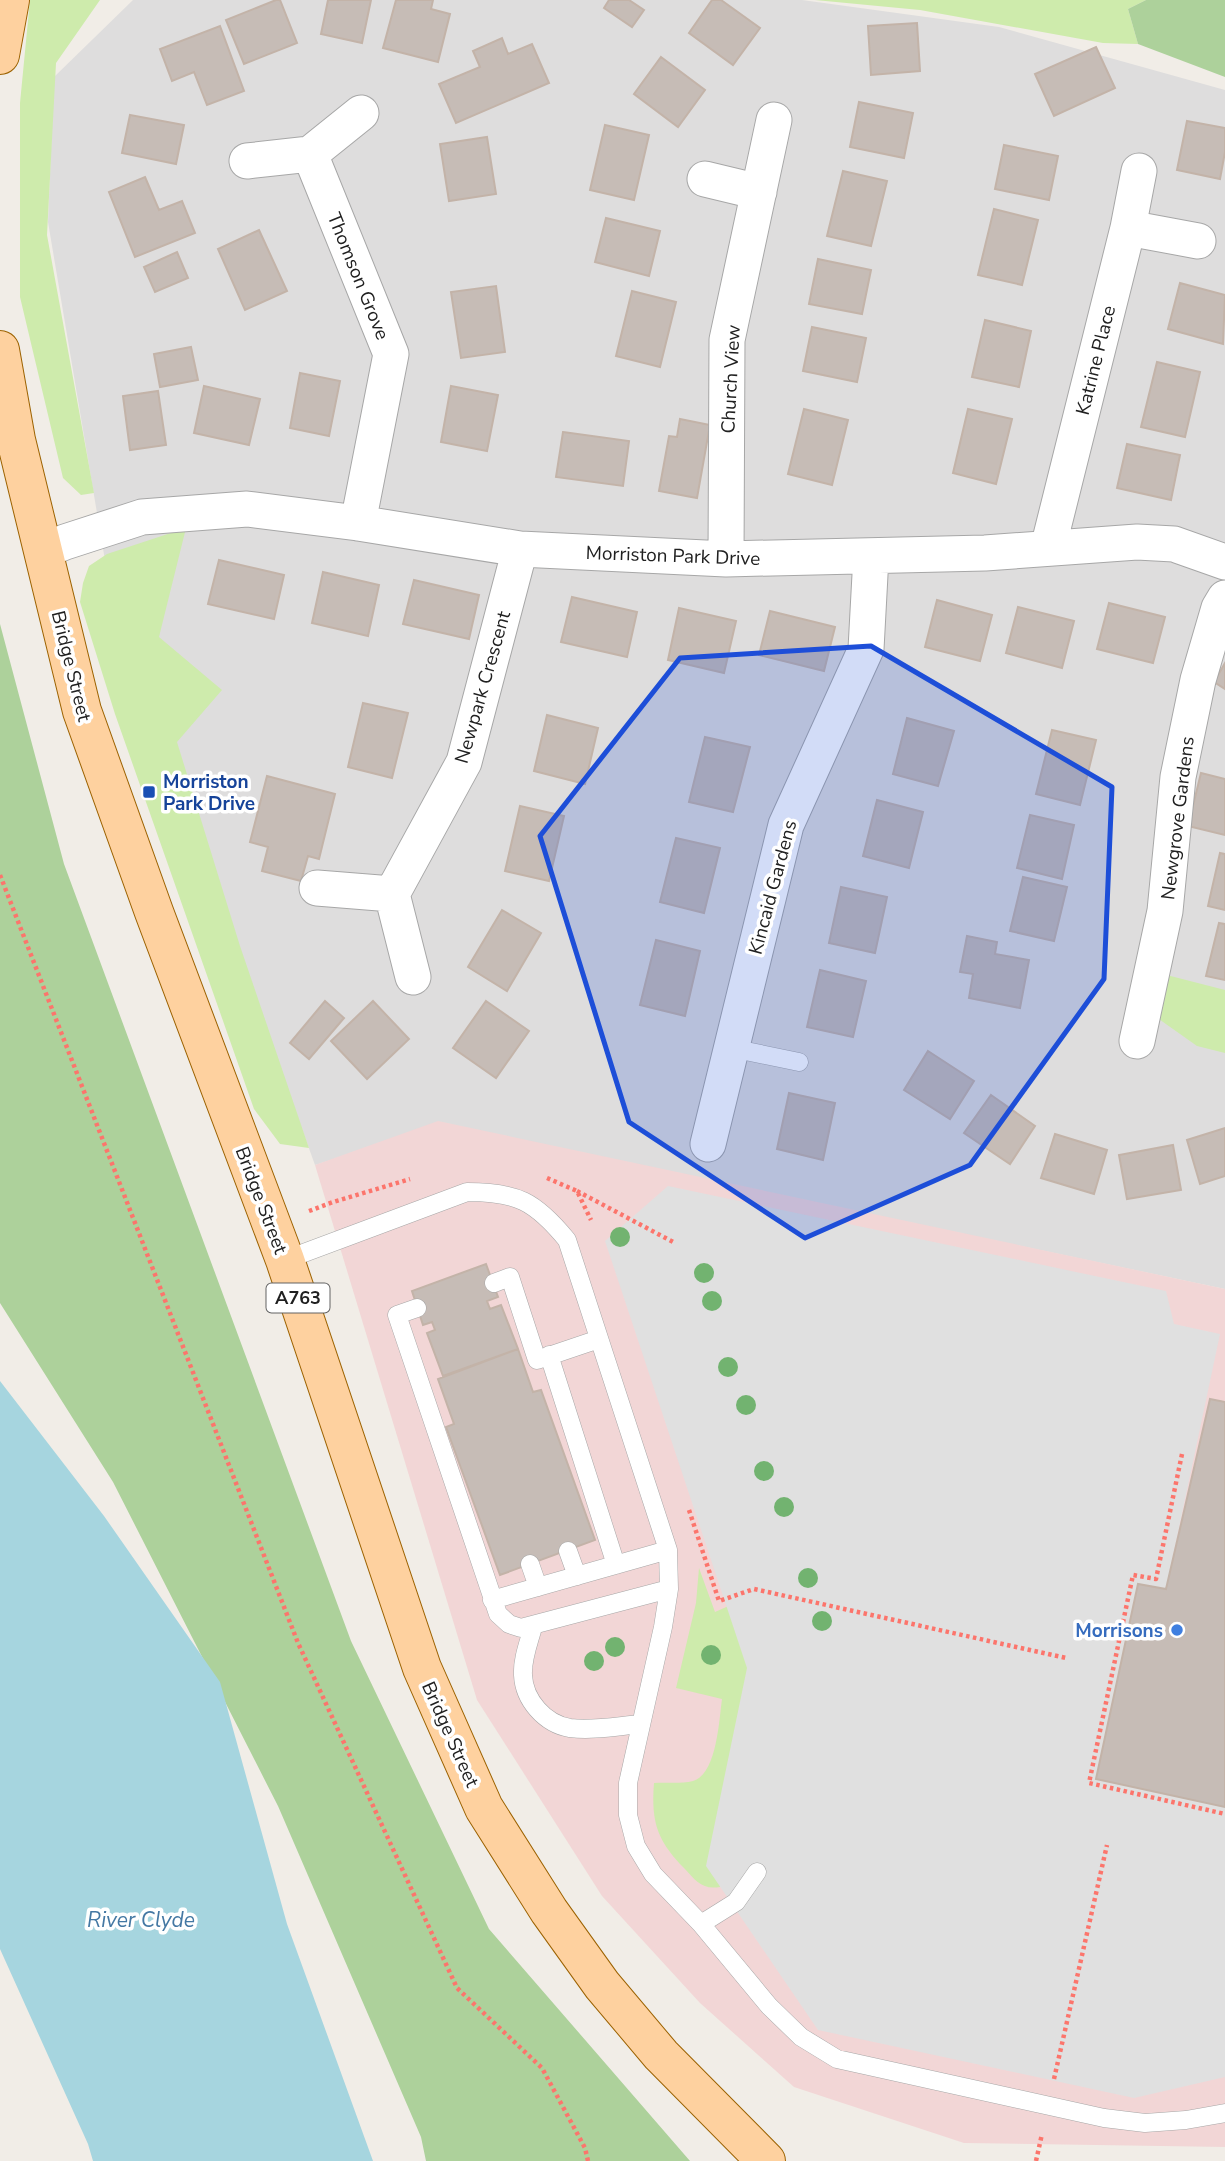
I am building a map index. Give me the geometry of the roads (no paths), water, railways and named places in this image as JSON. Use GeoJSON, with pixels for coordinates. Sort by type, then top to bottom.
{"type":"FeatureCollection","features":[{"type":"Feature","properties":{"kind":"main road"},"geometry":{"type":"LineString","coordinates":[[0,55],[10,0]]}},
{"type":"Feature","properties":{"kind":"main road","name":"Bridge Street"},"geometry":{"type":"LineString","coordinates":[[0,350],[16,440],[82,711],[154,912],[279,1243],[422,1668],[484,1808],[549,1911],[602,1985],[661,2055],[766,2161]]}},
{"type":"Feature","properties":{"kind":"street"},"geometry":{"type":"LineString","coordinates":[[247,161],[310,155],[361,113]]}},
{"type":"Feature","properties":{"kind":"street","name":"Church View"},"geometry":{"type":"LineString","coordinates":[[726,559],[727,340],[774,120]]}},
{"type":"Feature","properties":{"kind":"street","name":"Thomson Grove"},"geometry":{"type":"LineString","coordinates":[[310,155],[391,354],[358,523]]}},
{"type":"Feature","properties":{"kind":"street","name":"Katrine Place"},"geometry":{"type":"LineString","coordinates":[[1048,548],[1128,228],[1139,171]]}},
{"type":"Feature","properties":{"kind":"street"},"geometry":{"type":"LineString","coordinates":[[705,179],[759,192]]}},
{"type":"Feature","properties":{"kind":"street"},"geometry":{"type":"LineString","coordinates":[[1128,228],[1198,241]]}},
{"type":"Feature","properties":{"kind":"street","name":"Morriston Park Drive"},"geometry":{"type":"LineString","coordinates":[[43,551],[142,517],[247,509],[358,523],[520,549],[726,559],[985,553],[1137,542],[1174,544],[1225,562]]}},
{"type":"Feature","properties":{"kind":"street","name":"Newpark Crescent"},"geometry":{"type":"LineString","coordinates":[[392,894],[464,762],[520,549]]}},
{"type":"Feature","properties":{"kind":"street","name":"Kincaid Gardens"},"geometry":{"type":"LineString","coordinates":[[708,1144],[786,825],[866,649],[871,556]]}},
{"type":"Feature","properties":{"kind":"street","name":"Newgrove Gardens"},"geometry":{"type":"LineString","coordinates":[[1138,1041],[1165,911],[1178,777],[1198,680],[1219,608],[1225,598]]}},
{"type":"Feature","properties":{"kind":"street"},"geometry":{"type":"LineString","coordinates":[[317,888],[392,894],[413,977]]}},
{"type":"Feature","properties":{"kind":"lane"},"geometry":{"type":"LineString","coordinates":[[731,1048],[799,1062]]}},
{"type":"Feature","properties":{"kind":"lane"},"geometry":{"type":"LineString","coordinates":[[279,1243],[467,1192],[496,1192],[524,1201],[548,1217],[567,1240],[668,1550],[669,1589],[663,1627],[628,1783],[628,1815],[636,1846],[653,1874],[701,1924],[769,2006],[802,2037],[837,2059],[1104,2118],[1145,2123],[1186,2120],[1225,2113]]}},
{"type":"Feature","properties":{"kind":"lane"},"geometry":{"type":"LineString","coordinates":[[494,1283],[510,1277],[536,1360],[616,1565]]}},
{"type":"Feature","properties":{"kind":"lane"},"geometry":{"type":"LineString","coordinates":[[417,1308],[397,1315],[434,1397],[498,1614],[509,1624],[521,1628],[533,1627],[669,1589]]}},
{"type":"Feature","properties":{"kind":"lane"},"geometry":{"type":"LineString","coordinates":[[536,1360],[599,1339]]}},
{"type":"Feature","properties":{"kind":"lane"},"geometry":{"type":"LineString","coordinates":[[492,1600],[668,1550]]}},
{"type":"Feature","properties":{"kind":"lane"},"geometry":{"type":"LineString","coordinates":[[568,1551],[577,1576]]}},
{"type":"Feature","properties":{"kind":"lane"},"geometry":{"type":"LineString","coordinates":[[530,1564],[538,1587]]}},
{"type":"Feature","properties":{"kind":"lane"},"geometry":{"type":"LineString","coordinates":[[533,1627],[523,1674],[527,1692],[536,1708],[550,1721],[568,1728],[586,1729],[641,1724]]}},
{"type":"Feature","properties":{"kind":"lane"},"geometry":{"type":"LineString","coordinates":[[701,1924],[736,1902],[757,1872]]}},
{"type":"Feature","properties":{"kind":"water","name":"River Clyde"},"geometry":{"type":"Polygon","coordinates":[[[0,1381],[104,1516],[220,1682],[287,1924],[373,2161],[93,2161],[88,2144],[0,1949],[0,1381]]]}},
{"type":"Feature","properties":{"kind":"place","name":"Morriston Park Drive"},"geometry":{"type":"Point","coordinates":[149,792]}},
{"type":"Feature","properties":{"kind":"place","name":"Morrisons"},"geometry":{"type":"Point","coordinates":[1177,1630]}}]}
